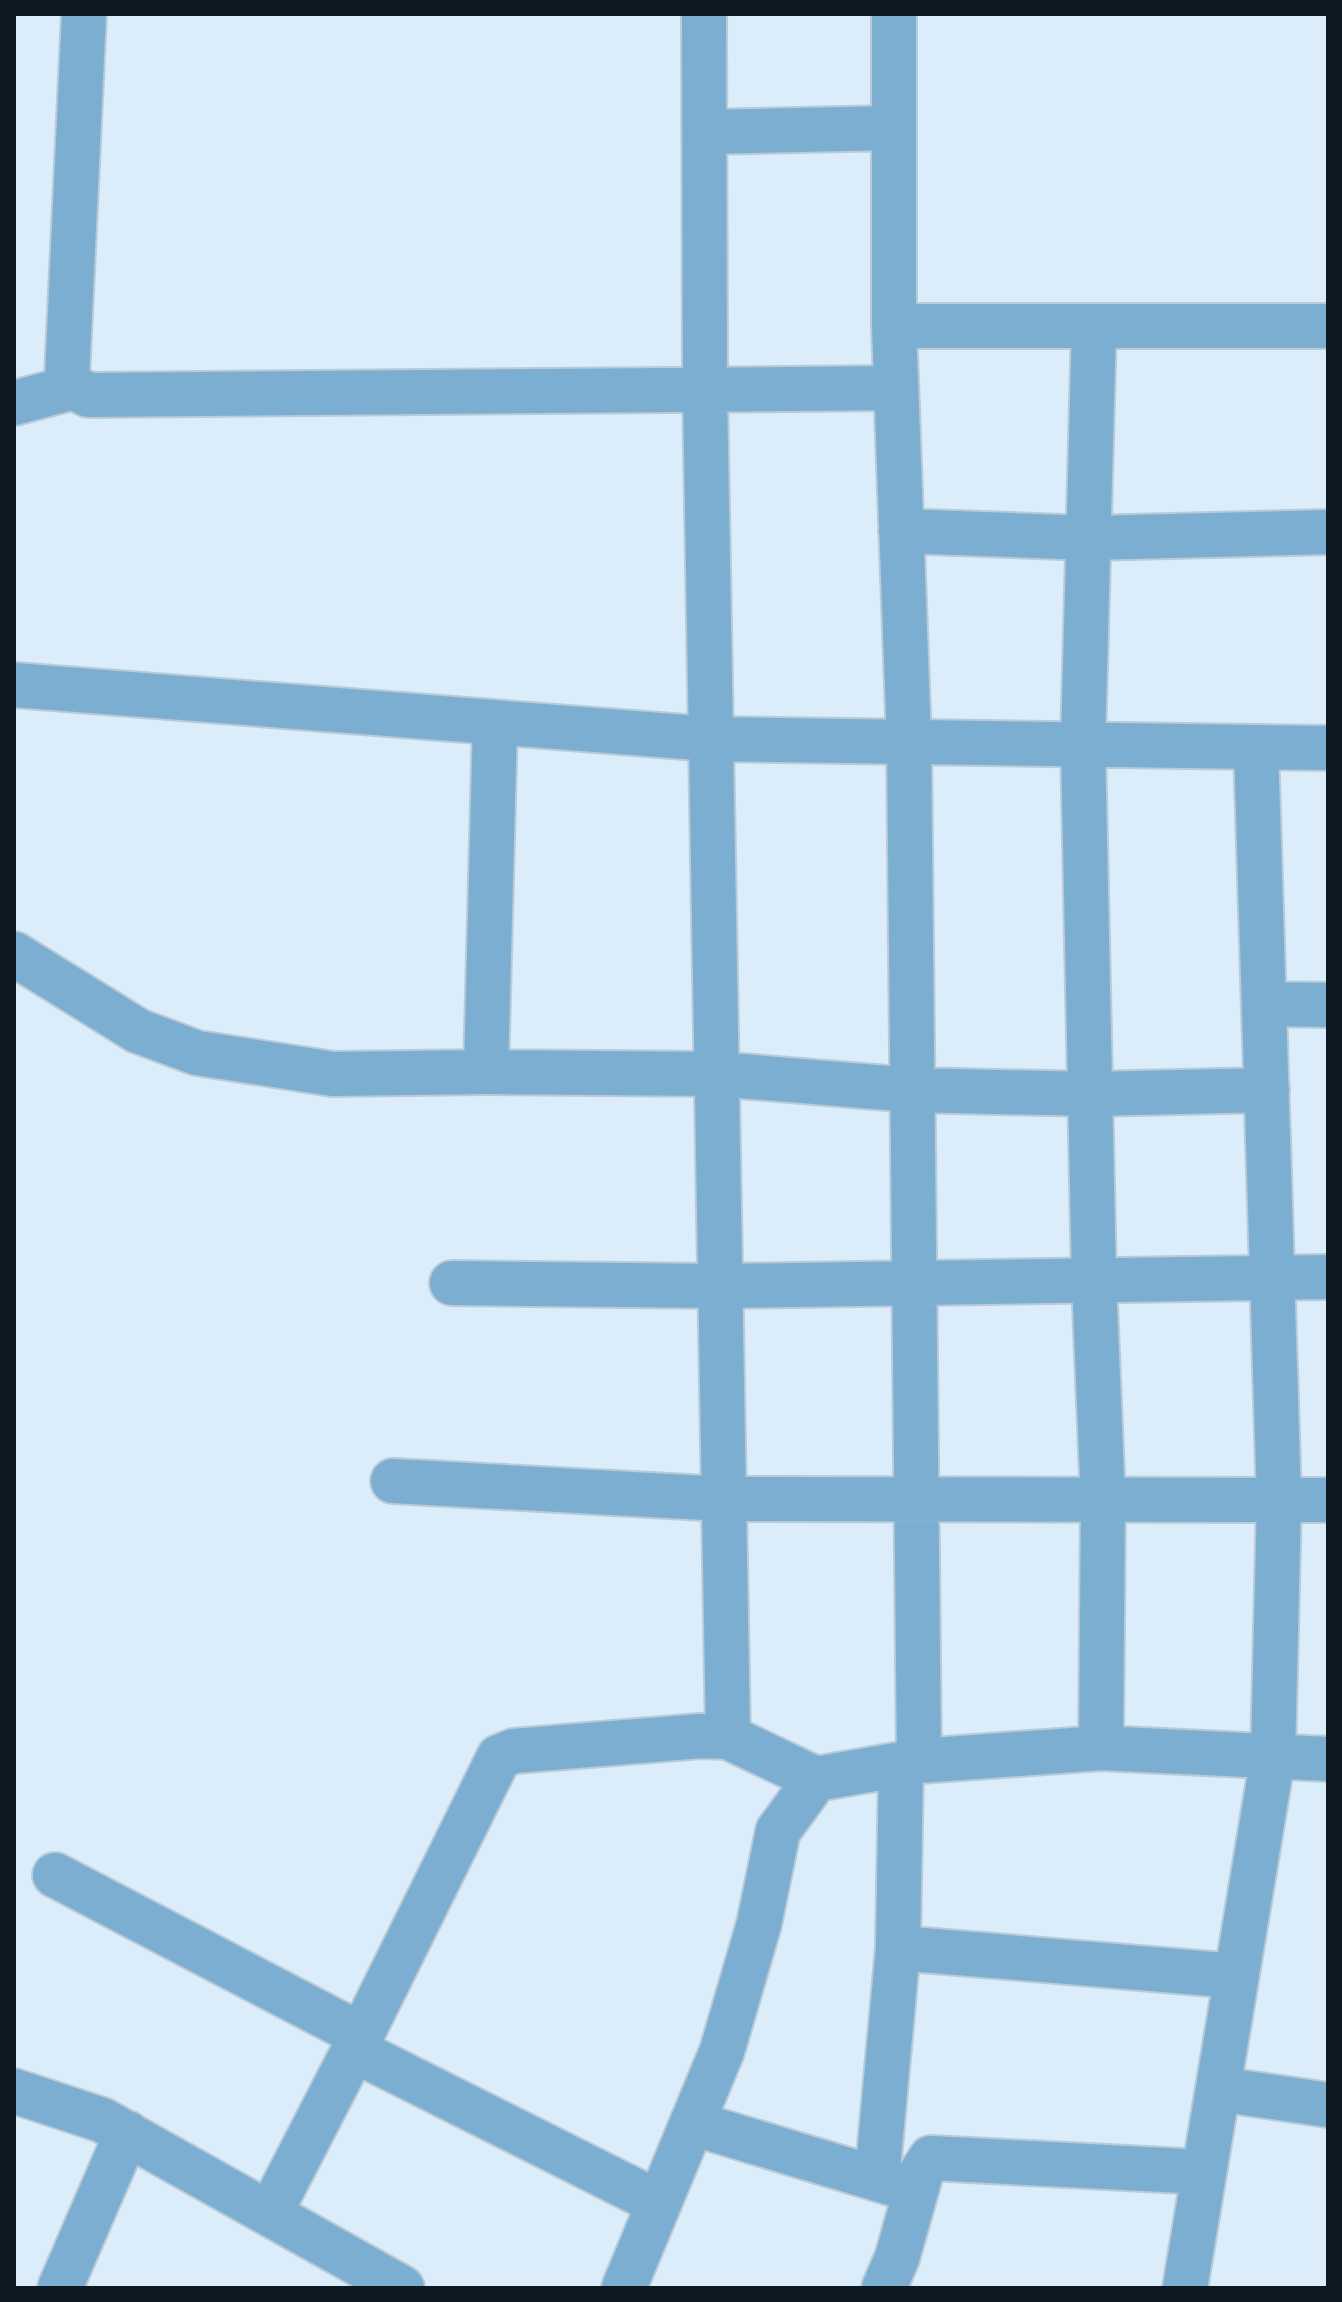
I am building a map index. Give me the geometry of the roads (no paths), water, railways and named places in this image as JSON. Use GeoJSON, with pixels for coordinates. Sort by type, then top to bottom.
{"type":"FeatureCollection","features":[{"type":"Feature","properties":{"kind":"street"},"geometry":{"type":"LineString","coordinates":[[84,14],[67,377],[74,387],[88,395],[896,388]]}},
{"type":"Feature","properties":{"kind":"street"},"geometry":{"type":"LineString","coordinates":[[704,14],[705,389],[728,1737]]}},
{"type":"Feature","properties":{"kind":"street"},"geometry":{"type":"LineString","coordinates":[[884,2288],[897,2258],[898,1948],[910,1762],[917,1500],[909,741],[894,326],[894,14]]}},
{"type":"Feature","properties":{"kind":"street"},"geometry":{"type":"LineString","coordinates":[[705,132],[894,128]]}},
{"type":"Feature","properties":{"kind":"street"},"geometry":{"type":"LineString","coordinates":[[894,326],[1328,326]]}},
{"type":"Feature","properties":{"kind":"street"},"geometry":{"type":"LineString","coordinates":[[1094,326],[1083,744],[1094,1281],[1103,1500],[1101,1748]]}},
{"type":"Feature","properties":{"kind":"street"},"geometry":{"type":"LineString","coordinates":[[14,403],[74,387]]}},
{"type":"Feature","properties":{"kind":"street"},"geometry":{"type":"LineString","coordinates":[[901,531],[1089,538],[1328,532]]}},
{"type":"Feature","properties":{"kind":"street"},"geometry":{"type":"LineString","coordinates":[[14,685],[711,739],[1328,748]]}},
{"type":"Feature","properties":{"kind":"street"},"geometry":{"type":"LineString","coordinates":[[486,1072],[495,722]]}},
{"type":"Feature","properties":{"kind":"street"},"geometry":{"type":"LineString","coordinates":[[1185,2288],[1273,1756],[1279,1500],[1256,747]]}},
{"type":"Feature","properties":{"kind":"street"},"geometry":{"type":"LineString","coordinates":[[14,954],[138,1031],[197,1053],[333,1074],[716,1074],[912,1090],[1090,1094],[1267,1090]]}},
{"type":"Feature","properties":{"kind":"street"},"geometry":{"type":"LineString","coordinates":[[1265,1004],[1328,1005]]}},
{"type":"Feature","properties":{"kind":"street"},"geometry":{"type":"LineString","coordinates":[[452,1283],[720,1286],[1328,1277]]}},
{"type":"Feature","properties":{"kind":"street"},"geometry":{"type":"LineString","coordinates":[[393,1481],[724,1499],[1328,1500]]}},
{"type":"Feature","properties":{"kind":"street"},"geometry":{"type":"LineString","coordinates":[[270,2213],[499,1757],[514,1751],[701,1736],[728,1737],[816,1779],[910,1762],[1101,1748],[1328,1759]]}},
{"type":"Feature","properties":{"kind":"street"},"geometry":{"type":"LineString","coordinates":[[624,2288],[722,2051],[759,1924],[778,1831],[816,1779]]}},
{"type":"Feature","properties":{"kind":"street"},"geometry":{"type":"LineString","coordinates":[[55,1875],[659,2203]]}},
{"type":"Feature","properties":{"kind":"street"},"geometry":{"type":"LineString","coordinates":[[898,1948],[1236,1976]]}},
{"type":"Feature","properties":{"kind":"street"},"geometry":{"type":"LineString","coordinates":[[1218,2089],[1328,2105]]}},
{"type":"Feature","properties":{"kind":"street"},"geometry":{"type":"LineString","coordinates":[[14,2091],[102,2120],[270,2213],[350,2275],[402,2288]]}},
{"type":"Feature","properties":{"kind":"street"},"geometry":{"type":"LineString","coordinates":[[692,2123],[897,2185],[921,2173],[931,2158],[1204,2172]]}},
{"type":"Feature","properties":{"kind":"street"},"geometry":{"type":"LineString","coordinates":[[60,2288],[127,2133]]}}]}
